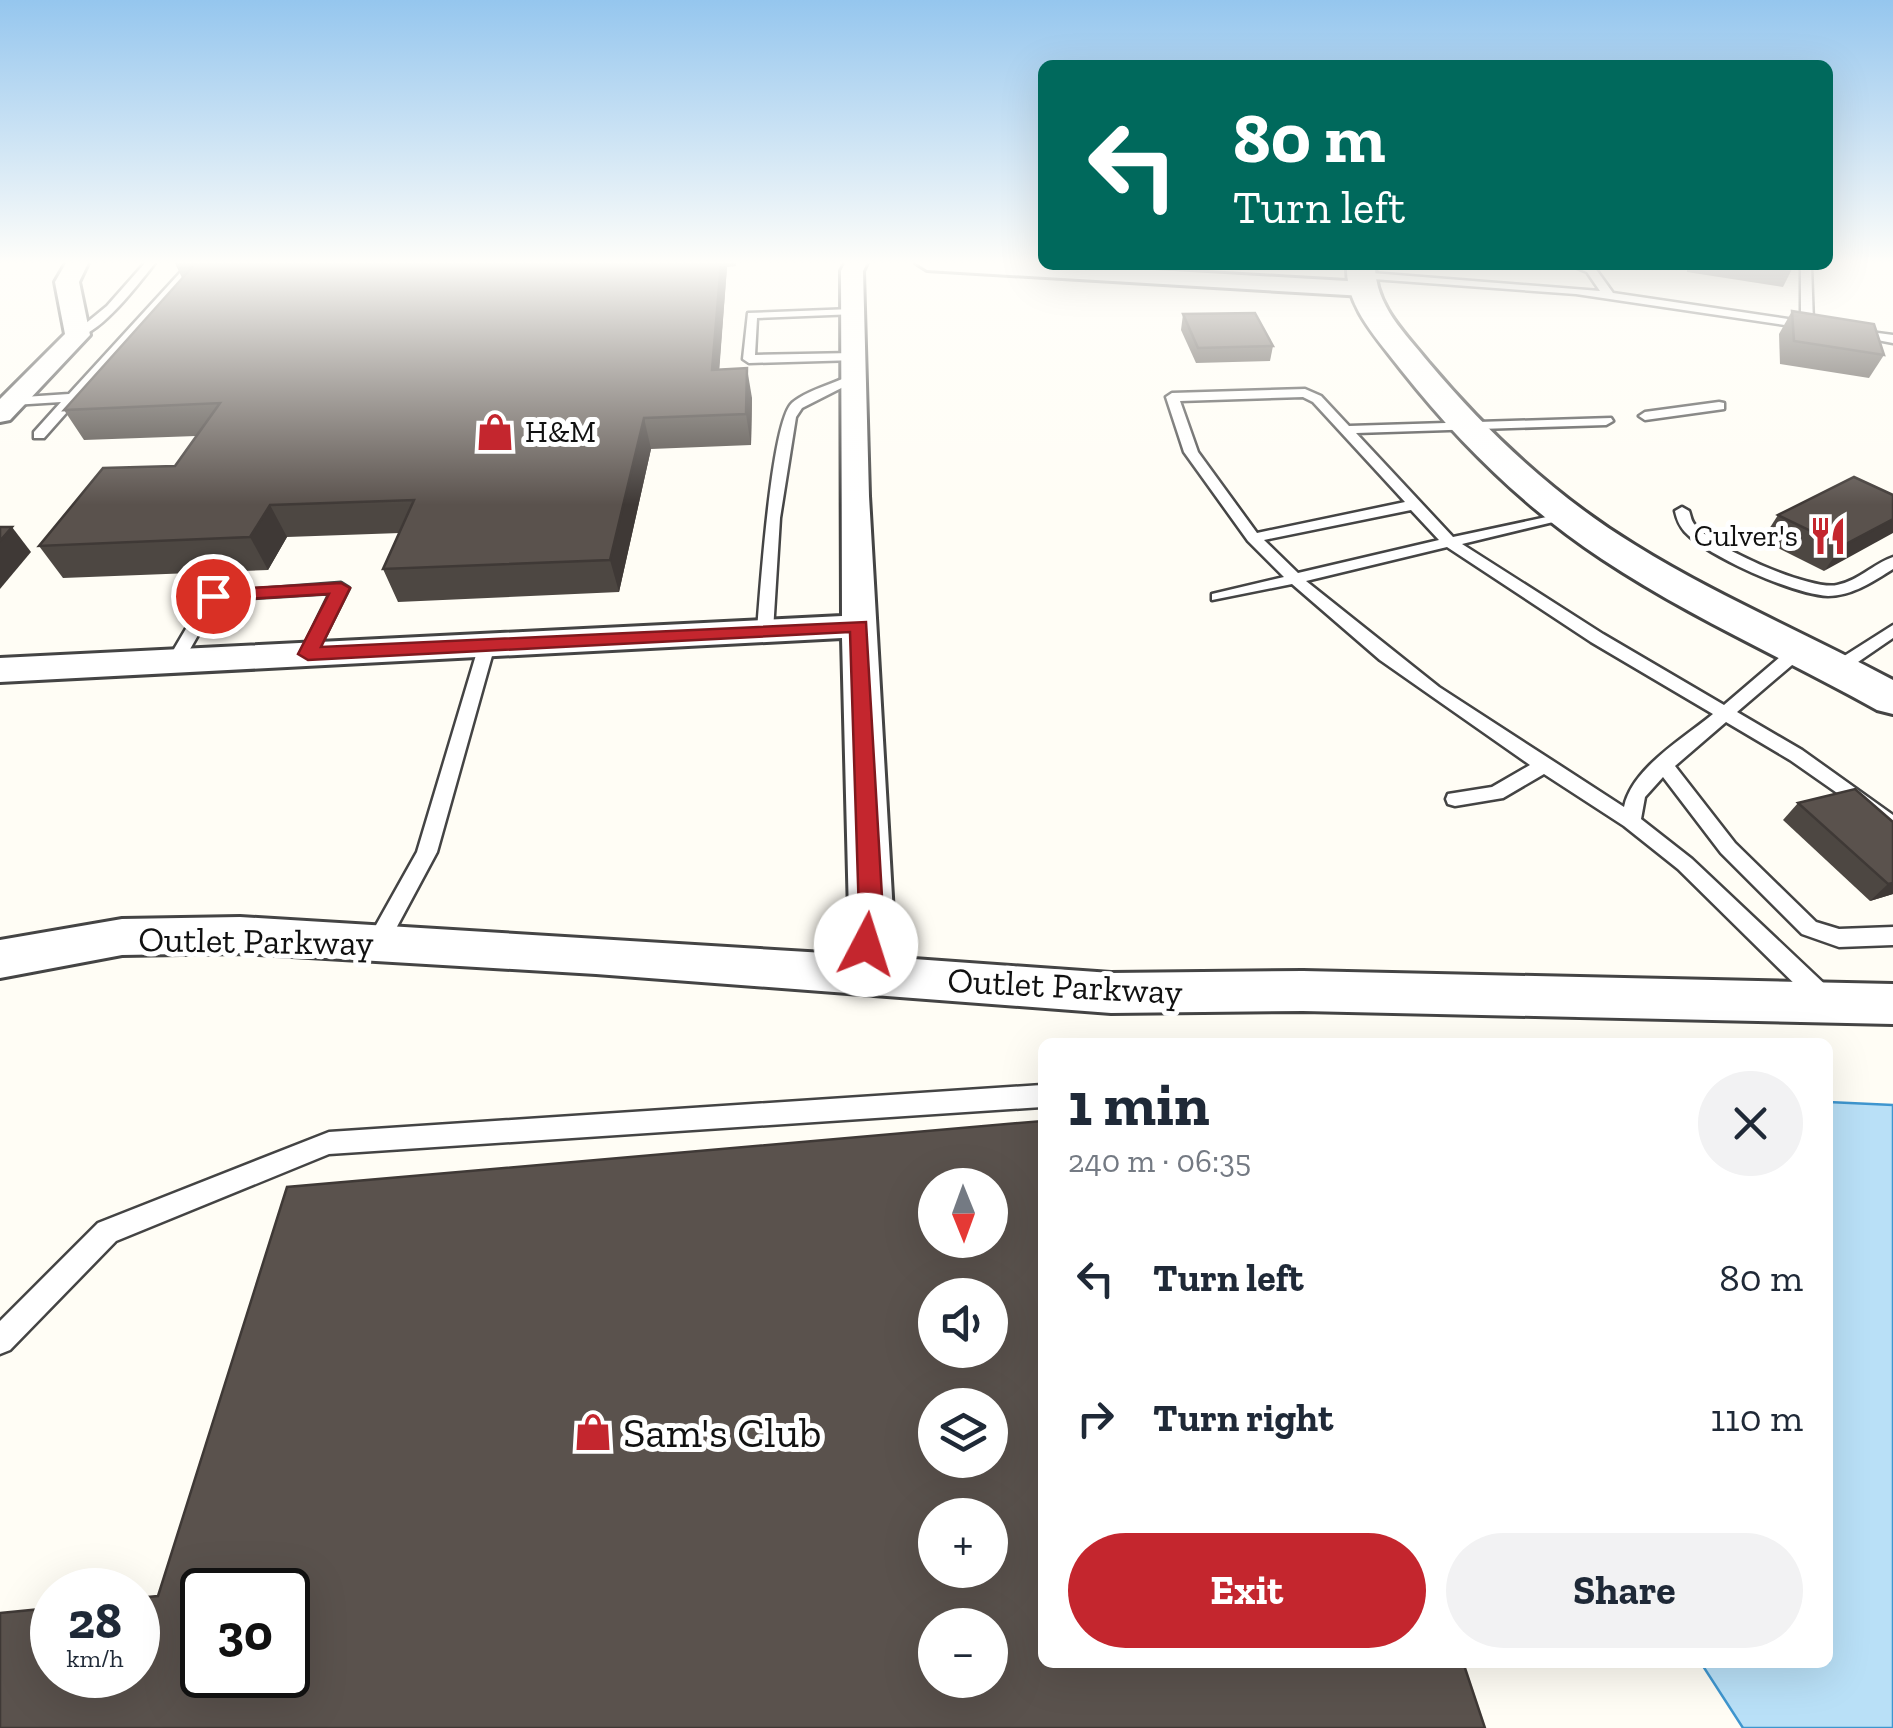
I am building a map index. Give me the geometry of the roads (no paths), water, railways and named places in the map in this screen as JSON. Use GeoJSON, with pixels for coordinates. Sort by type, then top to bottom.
{"type":"FeatureCollection","features":[{"type":"Feature","properties":{"kind":"street"},"geometry":{"type":"LineString","coordinates":[[7,407],[76,344]]}},
{"type":"Feature","properties":{"kind":"street"},"geometry":{"type":"LineString","coordinates":[[853,344],[871,914],[860,975]]}},
{"type":"Feature","properties":{"kind":"street"},"geometry":{"type":"LineString","coordinates":[[1398,344],[1464,428],[1565,515],[1621,554],[1893,699]]}},
{"type":"Feature","properties":{"kind":"street"},"geometry":{"type":"LineString","coordinates":[[0,670],[859,626]]}},
{"type":"Feature","properties":{"kind":"street","name":"Outlet Parkway"},"geometry":{"type":"LineString","coordinates":[[0,959],[122,937],[240,936],[1111,993],[1303,991],[1893,1004]]}},
{"type":"Feature","properties":{"kind":"lane"},"geometry":{"type":"LineString","coordinates":[[39,435],[121,344]]}},
{"type":"Feature","properties":{"kind":"lane"},"geometry":{"type":"LineString","coordinates":[[751,344],[750,359],[853,368]]}},
{"type":"Feature","properties":{"kind":"lane"},"geometry":{"type":"LineString","coordinates":[[766,631],[773,518],[783,472],[782,446],[790,417],[797,405],[853,368]]}},
{"type":"Feature","properties":{"kind":"lane"},"geometry":{"type":"LineString","coordinates":[[1828,1002],[1685,864],[1631,821],[1412,679],[1293,579],[1253,538],[1191,452],[1172,397],[1304,392],[1317,399],[1450,543],[1597,638],[1796,755],[1893,825]]}},
{"type":"Feature","properties":{"kind":"lane"},"geometry":{"type":"LineString","coordinates":[[7,407],[72,398]]}},
{"type":"Feature","properties":{"kind":"lane"},"geometry":{"type":"LineString","coordinates":[[1645,416],[1719,406]]}},
{"type":"Feature","properties":{"kind":"lane"},"geometry":{"type":"LineString","coordinates":[[1343,430],[1606,421]]}},
{"type":"Feature","properties":{"kind":"lane"},"geometry":{"type":"LineString","coordinates":[[1253,538],[1413,504]]}},
{"type":"Feature","properties":{"kind":"lane"},"geometry":{"type":"LineString","coordinates":[[1682,512],[1687,528],[1704,540],[1793,584],[1825,592],[1851,588],[1893,562]]}},
{"type":"Feature","properties":{"kind":"lane"},"geometry":{"type":"LineString","coordinates":[[1218,597],[1565,515]]}},
{"type":"Feature","properties":{"kind":"lane"},"geometry":{"type":"LineString","coordinates":[[175,661],[213,596],[341,588],[308,654]]}},
{"type":"Feature","properties":{"kind":"lane"},"geometry":{"type":"LineString","coordinates":[[1836,670],[1893,630]]}},
{"type":"Feature","properties":{"kind":"lane"},"geometry":{"type":"LineString","coordinates":[[377,943],[427,852],[486,645]]}},
{"type":"Feature","properties":{"kind":"lane"},"geometry":{"type":"LineString","coordinates":[[1631,821],[1636,795],[1664,765],[1799,650]]}},
{"type":"Feature","properties":{"kind":"lane"},"geometry":{"type":"LineString","coordinates":[[1664,765],[1728,848],[1810,928],[1839,938],[1886,936]]}},
{"type":"Feature","properties":{"kind":"lane"},"geometry":{"type":"LineString","coordinates":[[1455,800],[1496,793],[1545,766]]}},
{"type":"Feature","properties":{"kind":"lane"},"geometry":{"type":"LineString","coordinates":[[0,1340],[107,1232],[329,1143],[1038,1096]]}},
{"type":"Feature","properties":{"kind":"water"},"geometry":{"type":"Polygon","coordinates":[[[1833,1102],[1893,1105],[1893,1728],[1743,1728],[1704,1668],[1833,1668],[1833,1102]]]}},
{"type":"Feature","properties":{"kind":"place","name":"H&M"},"geometry":{"type":"Point","coordinates":[495,432]}},
{"type":"Feature","properties":{"kind":"place","name":"Culver's"},"geometry":{"type":"Point","coordinates":[1828,536]}},
{"type":"Feature","properties":{"kind":"place","name":"Sam's Club"},"geometry":{"type":"Point","coordinates":[593,1432]}}]}
